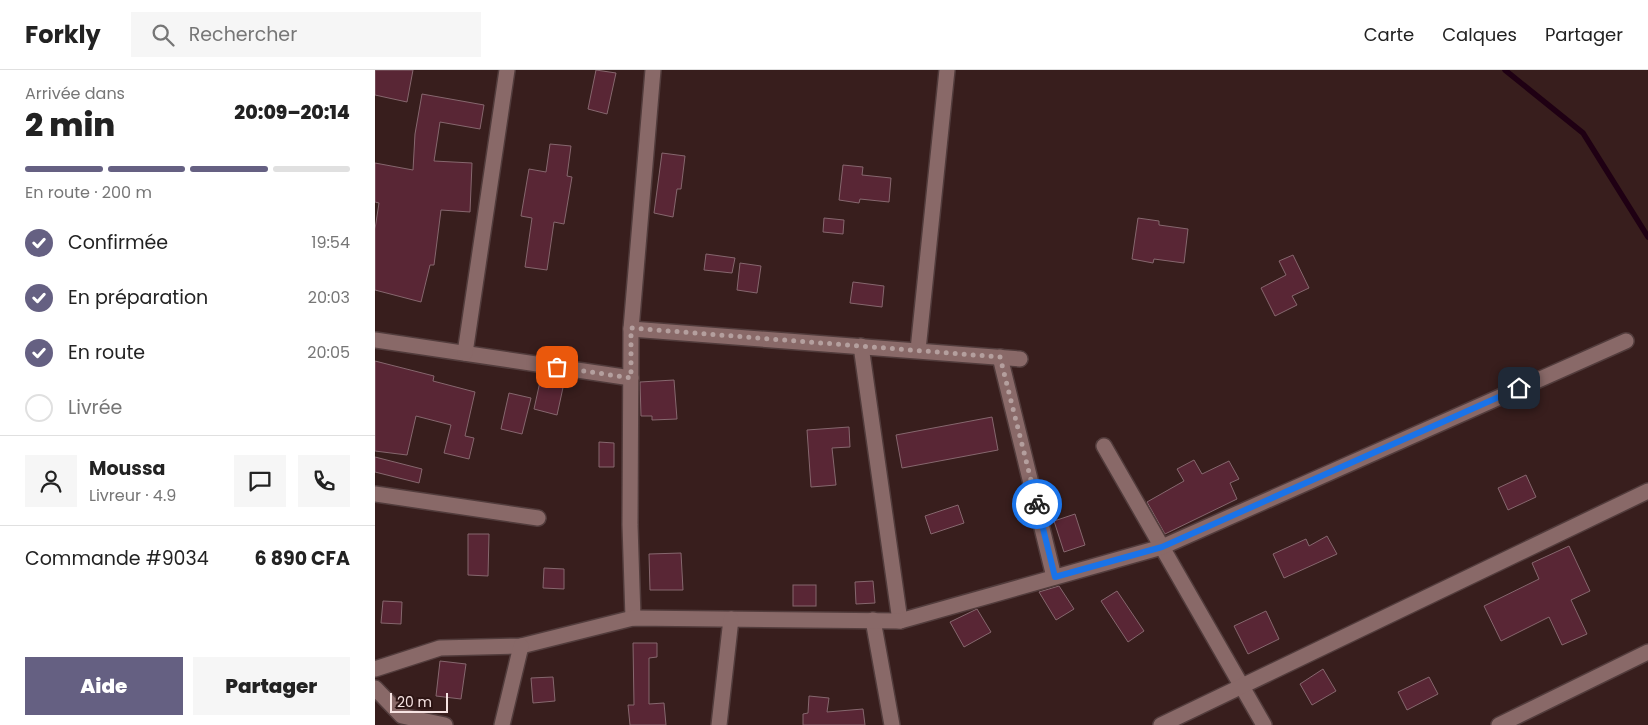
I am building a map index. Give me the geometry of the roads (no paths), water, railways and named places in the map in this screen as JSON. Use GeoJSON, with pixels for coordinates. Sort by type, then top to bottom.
{"type":"FeatureCollection","features":[{"type":"Feature","properties":{"kind":"street"},"geometry":{"type":"LineString","coordinates":[[465,354],[507,70]]}},
{"type":"Feature","properties":{"kind":"street"},"geometry":{"type":"LineString","coordinates":[[633,618],[629,525],[631,328],[653,70]]}},
{"type":"Feature","properties":{"kind":"street"},"geometry":{"type":"LineString","coordinates":[[917,350],[947,70]]}},
{"type":"Feature","properties":{"kind":"street"},"geometry":{"type":"LineString","coordinates":[[631,328],[1020,359]]}},
{"type":"Feature","properties":{"kind":"street"},"geometry":{"type":"LineString","coordinates":[[375,340],[631,378]]}},
{"type":"Feature","properties":{"kind":"street"},"geometry":{"type":"LineString","coordinates":[[375,669],[440,648],[521,646],[633,618],[900,621],[1162,547],[1626,341]]}},
{"type":"Feature","properties":{"kind":"street"},"geometry":{"type":"LineString","coordinates":[[861,346],[900,621]]}},
{"type":"Feature","properties":{"kind":"street"},"geometry":{"type":"LineString","coordinates":[[1000,357],[1055,577]]}},
{"type":"Feature","properties":{"kind":"street"},"geometry":{"type":"LineString","coordinates":[[1104,446],[1264,725]]}},
{"type":"Feature","properties":{"kind":"street"},"geometry":{"type":"LineString","coordinates":[[1161,725],[1648,491]]}},
{"type":"Feature","properties":{"kind":"street"},"geometry":{"type":"LineString","coordinates":[[375,494],[538,518]]}},
{"type":"Feature","properties":{"kind":"street"},"geometry":{"type":"LineString","coordinates":[[719,725],[731,619]]}},
{"type":"Feature","properties":{"kind":"street"},"geometry":{"type":"LineString","coordinates":[[873,620],[892,725]]}},
{"type":"Feature","properties":{"kind":"street"},"geometry":{"type":"LineString","coordinates":[[502,725],[521,646]]}},
{"type":"Feature","properties":{"kind":"street"},"geometry":{"type":"LineString","coordinates":[[1499,725],[1648,652]]}},
{"type":"Feature","properties":{"kind":"street"},"geometry":{"type":"LineString","coordinates":[[375,688],[399,721],[445,725]]}},
{"type":"Feature","properties":{"kind":"waterway"},"geometry":{"type":"LineString","coordinates":[[1505,70],[1583,133],[1648,237]]}}]}
